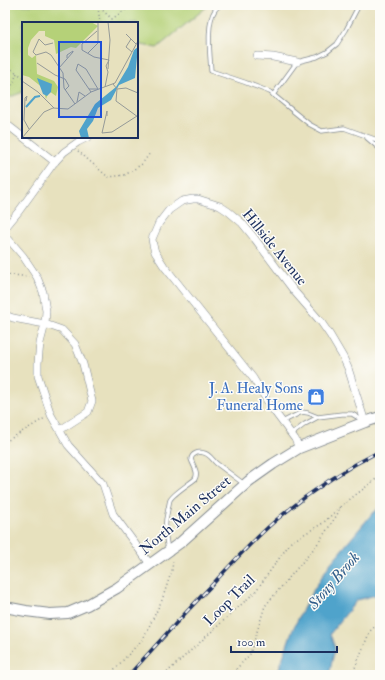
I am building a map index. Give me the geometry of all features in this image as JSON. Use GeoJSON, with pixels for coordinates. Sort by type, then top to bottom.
{"type":"FeatureCollection","features":[{"type":"Feature","properties":{"kind":"main road","name":"North Main Street"},"geometry":{"type":"LineString","coordinates":[[5,607],[50,614],[68,613],[87,605],[117,588],[171,549],[245,485],[273,464],[299,448],[380,417]]}},
{"type":"Feature","properties":{"kind":"street"},"geometry":{"type":"LineString","coordinates":[[257,56],[273,57],[297,62]]}},
{"type":"Feature","properties":{"kind":"street"},"geometry":{"type":"LineString","coordinates":[[5,123],[22,136]]}},
{"type":"Feature","properties":{"kind":"street"},"geometry":{"type":"LineString","coordinates":[[24,138],[55,162]]}},
{"type":"Feature","properties":{"kind":"street"},"geometry":{"type":"LineString","coordinates":[[5,228],[55,162],[75,142],[85,138]]}},
{"type":"Feature","properties":{"kind":"street","name":"Hillside Avenue"},"geometry":{"type":"LineString","coordinates":[[299,448],[253,378],[164,266],[155,252],[152,245],[152,239],[157,226],[169,210],[182,201],[198,199],[220,206],[242,223],[294,291],[321,322],[343,357],[351,376],[365,422]]}},
{"type":"Feature","properties":{"kind":"street"},"geometry":{"type":"LineString","coordinates":[[5,235],[23,256],[37,277],[43,292],[46,311],[45,324],[40,343],[38,376],[51,414],[68,445],[103,484],[113,514],[150,564]]}},
{"type":"Feature","properties":{"kind":"street"},"geometry":{"type":"LineString","coordinates":[[5,315],[45,324],[62,330],[75,344],[83,364],[92,401],[88,412],[60,430]]}},
{"type":"Feature","properties":{"kind":"lane"},"geometry":{"type":"LineString","coordinates":[[220,5],[215,10],[210,24],[209,47],[211,71],[270,92],[309,124],[322,131],[344,128],[380,142]]}},
{"type":"Feature","properties":{"kind":"lane"},"geometry":{"type":"LineString","coordinates":[[273,95],[297,62],[317,58],[337,44],[359,5]]}},
{"type":"Feature","properties":{"kind":"lane"},"geometry":{"type":"LineString","coordinates":[[364,136],[380,149]]}},
{"type":"Feature","properties":{"kind":"lane"},"geometry":{"type":"LineString","coordinates":[[282,422],[302,412],[318,417]]}},
{"type":"Feature","properties":{"kind":"lane"},"geometry":{"type":"LineString","coordinates":[[291,434],[318,417],[352,414],[365,422]]}},
{"type":"Feature","properties":{"kind":"lane"},"geometry":{"type":"LineString","coordinates":[[171,549],[165,533],[168,506],[170,499],[197,476],[197,472],[190,459],[192,455],[203,452],[245,485]]}},
{"type":"Feature","properties":{"kind":"path"},"geometry":{"type":"LineString","coordinates":[[98,5],[112,19]]}},
{"type":"Feature","properties":{"kind":"path"},"geometry":{"type":"LineString","coordinates":[[98,5],[100,22]]}},
{"type":"Feature","properties":{"kind":"path"},"geometry":{"type":"LineString","coordinates":[[110,22],[112,19],[132,5]]}},
{"type":"Feature","properties":{"kind":"path"},"geometry":{"type":"LineString","coordinates":[[5,65],[22,76]]}},
{"type":"Feature","properties":{"kind":"path"},"geometry":{"type":"LineString","coordinates":[[5,104],[17,73]]}},
{"type":"Feature","properties":{"kind":"path"},"geometry":{"type":"LineString","coordinates":[[75,142],[108,177],[125,175],[142,164],[150,153]]}},
{"type":"Feature","properties":{"kind":"path"},"geometry":{"type":"LineString","coordinates":[[5,274],[37,277]]}},
{"type":"Feature","properties":{"kind":"path"},"geometry":{"type":"LineString","coordinates":[[5,442],[51,414]]}},
{"type":"Feature","properties":{"kind":"path","name":"Loop Trail"},"geometry":{"type":"LineString","coordinates":[[164,675],[255,592],[290,542],[323,523],[340,507],[380,476]]}},
{"type":"Feature","properties":{"kind":"path","name":"Loop Trail"},"geometry":{"type":"LineString","coordinates":[[231,675],[250,654],[265,606],[316,546],[338,515],[340,507]]}},
{"type":"Feature","properties":{"kind":"path"},"geometry":{"type":"LineString","coordinates":[[109,675],[143,639],[162,600],[172,570],[171,549]]}},
{"type":"Feature","properties":{"kind":"path"},"geometry":{"type":"LineString","coordinates":[[352,675],[370,631],[380,622]]}},
{"type":"Feature","properties":{"kind":"green space"},"geometry":{"type":"Polygon","coordinates":[[[5,5],[209,5],[157,48],[138,44],[138,22],[22,22],[22,92],[5,99],[5,5]]]}},
{"type":"Feature","properties":{"kind":"water","name":"Stony Brook"},"geometry":{"type":"Polygon","coordinates":[[[380,507],[380,594],[357,600],[330,634],[335,648],[329,675],[276,675],[292,631],[308,599],[329,565],[371,515],[380,507]]]}},
{"type":"Feature","properties":{"kind":"railway"},"geometry":{"type":"LineString","coordinates":[[129,675],[258,536],[300,501],[325,483],[380,451]]}},
{"type":"Feature","properties":{"kind":"place","name":"J. A. Healy Sons Funeral Home"},"geometry":{"type":"Point","coordinates":[316,397]}}]}
